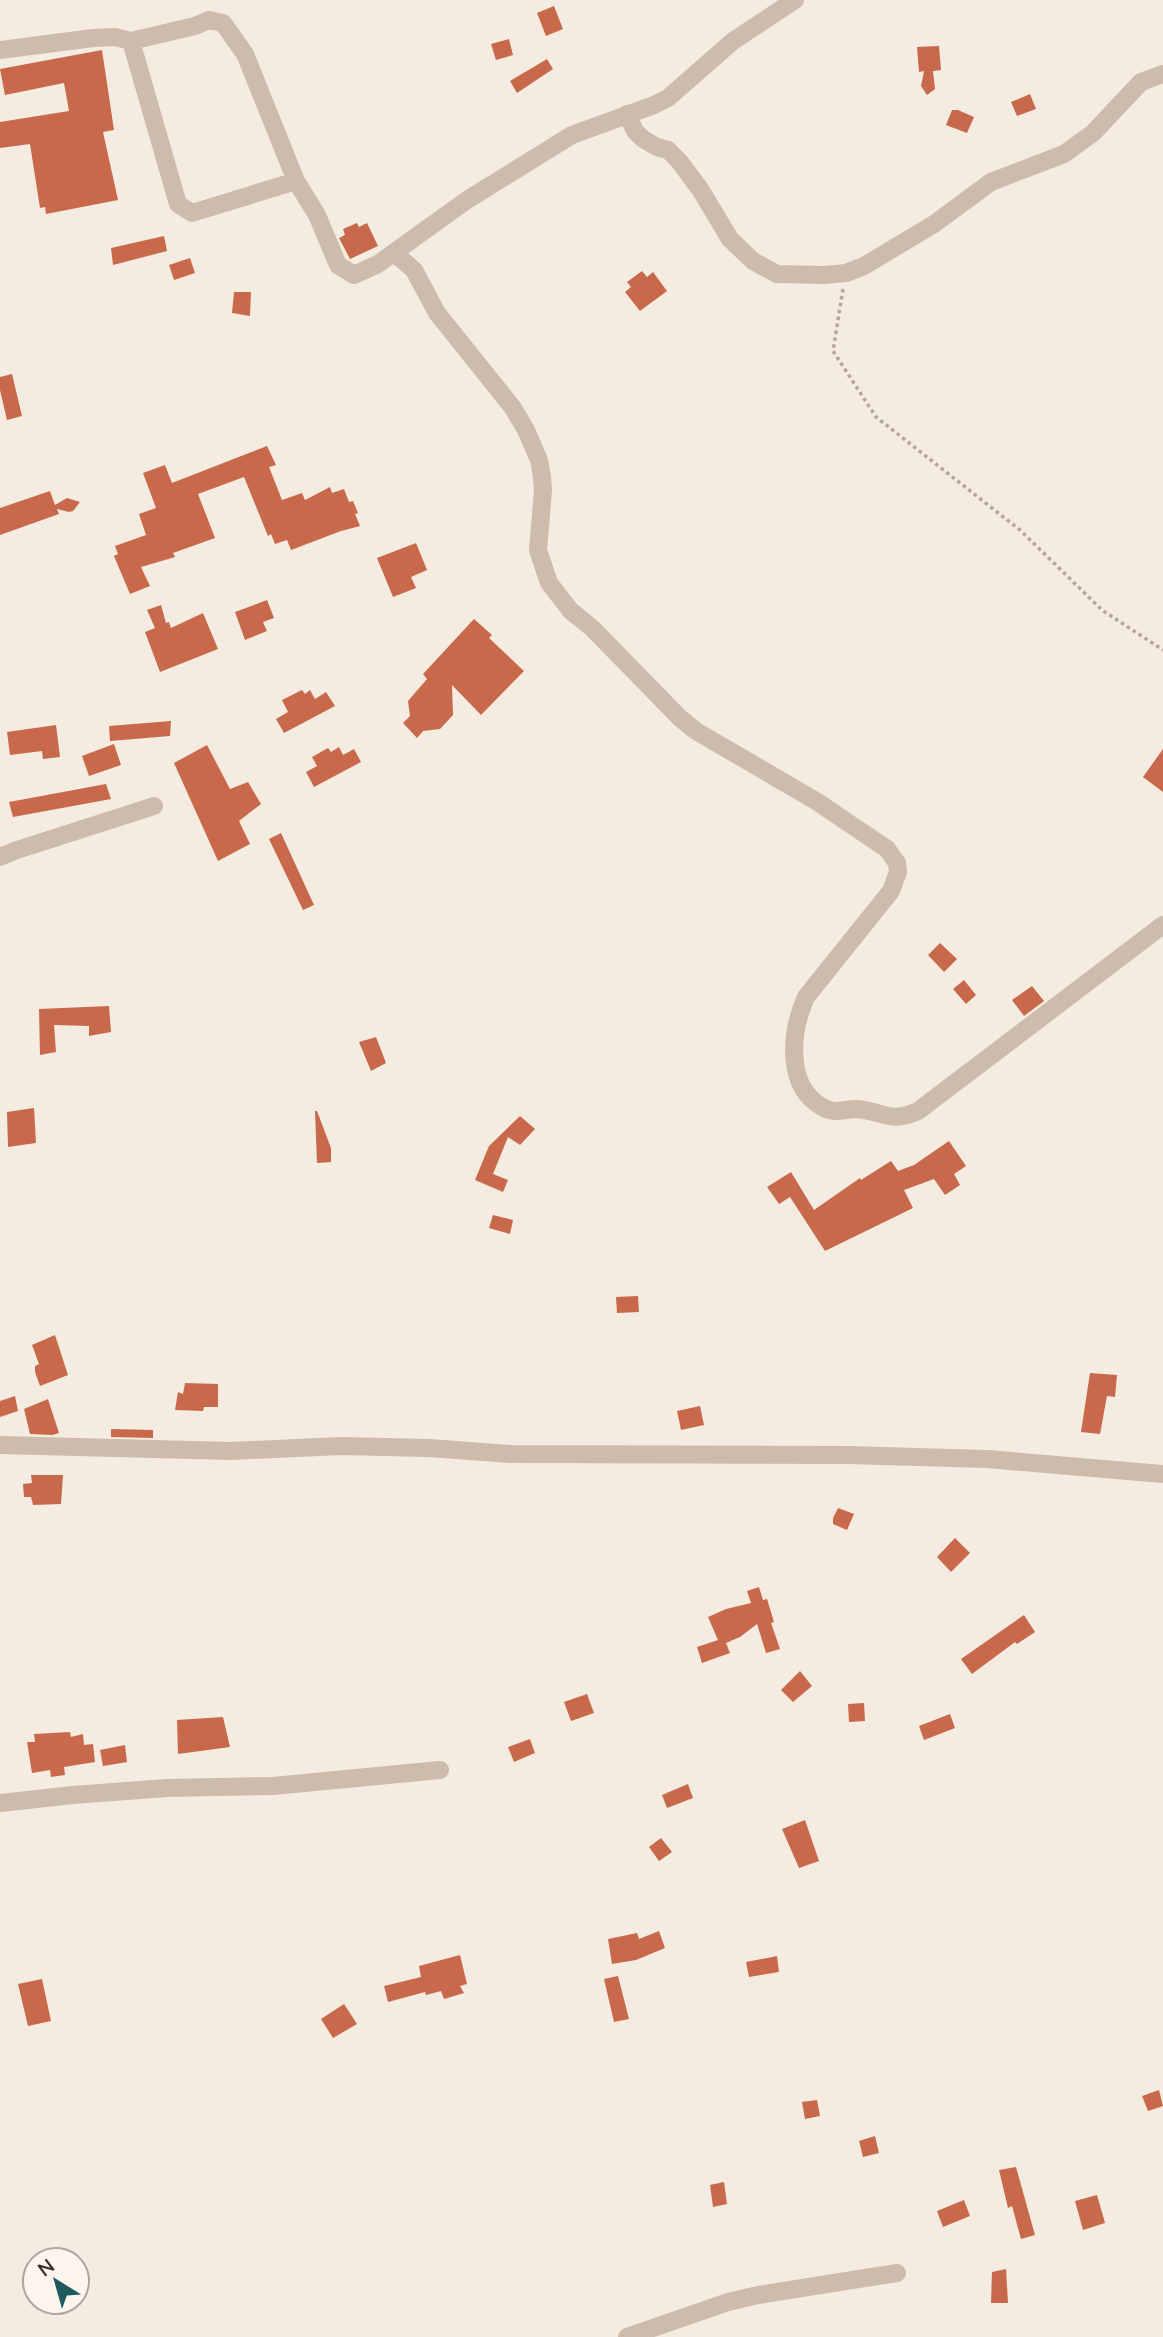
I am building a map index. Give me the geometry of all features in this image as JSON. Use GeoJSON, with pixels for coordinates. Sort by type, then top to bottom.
{"type":"FeatureCollection","features":[{"type":"Feature","properties":{"kind":"street"},"geometry":{"type":"LineString","coordinates":[[0,50],[93,38],[115,37],[131,40],[195,26],[209,20],[223,23],[245,54],[296,181],[317,215],[338,265],[354,275],[364,272],[394,253],[467,200],[572,135],[654,106],[668,98],[733,41],[795,0]]}},
{"type":"Feature","properties":{"kind":"street"},"geometry":{"type":"LineString","coordinates":[[131,40],[178,204],[192,213],[296,181]]}},
{"type":"Feature","properties":{"kind":"street"},"geometry":{"type":"LineString","coordinates":[[627,114],[635,131],[643,139],[668,150],[679,161],[700,189],[730,239],[753,261],[777,274],[846,274],[898,247],[990,182],[1064,154],[1093,133],[1140,82],[1163,74]]}},
{"type":"Feature","properties":{"kind":"street"},"geometry":{"type":"LineString","coordinates":[[394,253],[414,270],[437,313],[513,408],[526,430],[539,460],[542,477],[538,550],[549,583],[563,603],[592,628],[664,704],[688,724],[816,801],[887,849],[897,863],[898,872],[891,891],[806,997],[797,1017],[795,1068],[799,1081],[815,1102],[825,1110],[838,1112],[855,1109],[893,1118],[918,1111],[1163,925]]}},
{"type":"Feature","properties":{"kind":"street"},"geometry":{"type":"LineString","coordinates":[[0,857],[154,806]]}},
{"type":"Feature","properties":{"kind":"street"},"geometry":{"type":"LineString","coordinates":[[0,1446],[231,1451],[341,1446],[429,1448],[511,1454],[848,1455],[987,1459],[1163,1474]]}},
{"type":"Feature","properties":{"kind":"street"},"geometry":{"type":"LineString","coordinates":[[0,1803],[146,1790],[272,1786],[440,1770]]}},
{"type":"Feature","properties":{"kind":"street"},"geometry":{"type":"LineString","coordinates":[[627,2337],[758,2294],[897,2273]]}},
{"type":"Feature","properties":{"kind":"path"},"geometry":{"type":"LineString","coordinates":[[846,274],[833,351],[876,417],[1020,530],[1102,610],[1163,650]]}},
{"type":"Feature","properties":{"kind":"building"},"geometry":{"type":"Polygon","coordinates":[[[554,6],[563,29],[546,36],[537,13],[554,6]]]}},
{"type":"Feature","properties":{"kind":"building"},"geometry":{"type":"Polygon","coordinates":[[[509,39],[513,55],[496,60],[491,44],[509,39]]]}},
{"type":"Feature","properties":{"kind":"building"},"geometry":{"type":"Polygon","coordinates":[[[939,46],[941,70],[933,71],[935,89],[927,95],[921,86],[924,71],[919,72],[917,47],[939,46]]]}},
{"type":"Feature","properties":{"kind":"building"},"geometry":{"type":"Polygon","coordinates":[[[102,50],[114,130],[103,132],[118,200],[46,214],[45,207],[40,208],[30,144],[0,148],[0,122],[69,111],[64,83],[5,95],[0,69],[102,50]]]}},
{"type":"Feature","properties":{"kind":"building"},"geometry":{"type":"Polygon","coordinates":[[[547,59],[553,69],[517,93],[510,81],[547,59]]]}},
{"type":"Feature","properties":{"kind":"building"},"geometry":{"type":"Polygon","coordinates":[[[1030,94],[1036,109],[1017,116],[1011,102],[1030,94]]]}},
{"type":"Feature","properties":{"kind":"building"},"geometry":{"type":"Polygon","coordinates":[[[952,110],[974,117],[967,133],[946,125],[952,110]]]}},
{"type":"Feature","properties":{"kind":"building"},"geometry":{"type":"Polygon","coordinates":[[[357,223],[359,227],[367,223],[378,246],[350,259],[339,238],[345,235],[343,229],[357,223]]]}},
{"type":"Feature","properties":{"kind":"building"},"geometry":{"type":"Polygon","coordinates":[[[164,236],[167,251],[113,265],[111,248],[164,236]]]}},
{"type":"Feature","properties":{"kind":"building"},"geometry":{"type":"Polygon","coordinates":[[[190,258],[195,273],[174,280],[169,265],[190,258]]]}},
{"type":"Feature","properties":{"kind":"building"},"geometry":{"type":"Polygon","coordinates":[[[642,271],[647,277],[653,272],[667,291],[640,311],[625,292],[631,287],[627,282],[642,271]]]}},
{"type":"Feature","properties":{"kind":"building"},"geometry":{"type":"Polygon","coordinates":[[[234,292],[251,292],[250,316],[232,313],[234,292]]]}},
{"type":"Feature","properties":{"kind":"building"},"geometry":{"type":"Polygon","coordinates":[[[12,374],[22,416],[7,420],[0,377],[12,374]]]}},
{"type":"Feature","properties":{"kind":"building"},"geometry":{"type":"Polygon","coordinates":[[[267,446],[276,465],[269,467],[282,500],[302,493],[305,500],[330,487],[332,493],[344,489],[349,502],[353,501],[360,526],[291,550],[287,540],[275,544],[271,534],[268,536],[244,477],[198,494],[215,538],[173,553],[175,557],[141,567],[150,586],[130,594],[114,556],[118,554],[115,546],[146,535],[139,514],[156,508],[143,473],[165,465],[172,483],[267,446]]]}},
{"type":"Feature","properties":{"kind":"building"},"geometry":{"type":"Polygon","coordinates":[[[50,491],[55,505],[67,498],[80,502],[73,511],[57,509],[59,514],[0,535],[0,508],[50,491]]]}},
{"type":"Feature","properties":{"kind":"building"},"geometry":{"type":"Polygon","coordinates":[[[416,543],[427,570],[411,577],[416,588],[393,597],[377,558],[416,543]]]}},
{"type":"Feature","properties":{"kind":"building"},"geometry":{"type":"Polygon","coordinates":[[[267,600],[274,618],[263,622],[267,631],[245,640],[235,612],[267,600]]]}},
{"type":"Feature","properties":{"kind":"building"},"geometry":{"type":"Polygon","coordinates":[[[161,605],[166,623],[169,622],[171,628],[203,613],[218,649],[160,672],[145,632],[155,628],[147,610],[161,605]]]}},
{"type":"Feature","properties":{"kind":"building"},"geometry":{"type":"Polygon","coordinates":[[[474,619],[492,635],[489,638],[524,671],[481,715],[452,685],[453,715],[440,729],[423,731],[417,738],[403,723],[410,716],[408,701],[427,679],[423,674],[474,619]]]}},
{"type":"Feature","properties":{"kind":"building"},"geometry":{"type":"Polygon","coordinates":[[[302,690],[305,694],[310,690],[315,699],[326,692],[335,706],[284,733],[276,719],[288,712],[282,700],[302,690]]]}},
{"type":"Feature","properties":{"kind":"building"},"geometry":{"type":"Polygon","coordinates":[[[171,721],[170,736],[110,741],[109,726],[171,721]]]}},
{"type":"Feature","properties":{"kind":"building"},"geometry":{"type":"Polygon","coordinates":[[[56,725],[60,757],[43,759],[42,751],[10,755],[7,732],[56,725]]]}},
{"type":"Feature","properties":{"kind":"building"},"geometry":{"type":"Polygon","coordinates":[[[114,744],[121,765],[89,776],[82,756],[114,744]]]}},
{"type":"Feature","properties":{"kind":"building"},"geometry":{"type":"Polygon","coordinates":[[[207,745],[230,789],[248,782],[261,804],[239,821],[250,844],[218,861],[174,763],[207,745]]]}},
{"type":"Feature","properties":{"kind":"building"},"geometry":{"type":"Polygon","coordinates":[[[339,747],[343,755],[354,749],[361,762],[314,787],[306,772],[317,766],[312,757],[328,748],[331,752],[339,747]]]}},
{"type":"Feature","properties":{"kind":"building"},"geometry":{"type":"Polygon","coordinates":[[[1163,749],[1163,792],[1143,777],[1163,749]]]}},
{"type":"Feature","properties":{"kind":"building"},"geometry":{"type":"Polygon","coordinates":[[[106,784],[111,799],[13,817],[9,802],[106,784]]]}},
{"type":"Feature","properties":{"kind":"building"},"geometry":{"type":"Polygon","coordinates":[[[281,833],[314,905],[303,910],[269,839],[281,833]]]}},
{"type":"Feature","properties":{"kind":"building"},"geometry":{"type":"Polygon","coordinates":[[[940,943],[957,959],[944,972],[928,955],[940,943]]]}},
{"type":"Feature","properties":{"kind":"building"},"geometry":{"type":"Polygon","coordinates":[[[964,980],[976,995],[966,1004],[953,989],[964,980]]]}},
{"type":"Feature","properties":{"kind":"building"},"geometry":{"type":"Polygon","coordinates":[[[1032,986],[1044,1001],[1024,1016],[1012,1000],[1032,986]]]}},
{"type":"Feature","properties":{"kind":"building"},"geometry":{"type":"Polygon","coordinates":[[[109,1006],[111,1032],[89,1036],[89,1026],[54,1025],[56,1052],[40,1055],[39,1009],[109,1006]]]}},
{"type":"Feature","properties":{"kind":"building"},"geometry":{"type":"Polygon","coordinates":[[[376,1037],[386,1063],[371,1071],[359,1042],[376,1037]]]}},
{"type":"Feature","properties":{"kind":"building"},"geometry":{"type":"Polygon","coordinates":[[[34,1108],[36,1143],[8,1147],[7,1112],[34,1108]]]}},
{"type":"Feature","properties":{"kind":"building"},"geometry":{"type":"Polygon","coordinates":[[[315,1111],[331,1148],[331,1162],[317,1163],[315,1111]]]}},
{"type":"Feature","properties":{"kind":"building"},"geometry":{"type":"Polygon","coordinates":[[[520,1116],[535,1129],[520,1145],[508,1137],[493,1174],[508,1180],[503,1192],[475,1180],[489,1146],[520,1116]]]}},
{"type":"Feature","properties":{"kind":"building"},"geometry":{"type":"Polygon","coordinates":[[[949,1141],[966,1166],[954,1174],[960,1185],[945,1195],[934,1179],[904,1190],[913,1208],[825,1251],[790,1197],[779,1204],[767,1187],[791,1172],[814,1210],[860,1178],[861,1180],[891,1161],[898,1171],[914,1165],[949,1141]]]}},
{"type":"Feature","properties":{"kind":"building"},"geometry":{"type":"Polygon","coordinates":[[[493,1215],[513,1220],[510,1234],[489,1228],[493,1215]]]}},
{"type":"Feature","properties":{"kind":"building"},"geometry":{"type":"Polygon","coordinates":[[[638,1296],[639,1312],[617,1313],[616,1297],[638,1296]]]}},
{"type":"Feature","properties":{"kind":"building"},"geometry":{"type":"Polygon","coordinates":[[[55,1335],[68,1375],[40,1386],[35,1372],[35,1366],[39,1364],[32,1345],[55,1335]]]}},
{"type":"Feature","properties":{"kind":"building"},"geometry":{"type":"Polygon","coordinates":[[[1090,1373],[1117,1375],[1115,1397],[1107,1396],[1100,1434],[1081,1432],[1090,1373]]]}},
{"type":"Feature","properties":{"kind":"building"},"geometry":{"type":"Polygon","coordinates":[[[185,1383],[218,1384],[218,1407],[204,1407],[203,1411],[175,1410],[178,1392],[183,1394],[185,1383]]]}},
{"type":"Feature","properties":{"kind":"building"},"geometry":{"type":"Polygon","coordinates":[[[15,1396],[18,1411],[0,1417],[0,1401],[15,1396]]]}},
{"type":"Feature","properties":{"kind":"building"},"geometry":{"type":"Polygon","coordinates":[[[48,1399],[59,1433],[30,1434],[24,1409],[48,1399]]]}},
{"type":"Feature","properties":{"kind":"building"},"geometry":{"type":"Polygon","coordinates":[[[700,1406],[704,1425],[681,1430],[677,1411],[700,1406]]]}},
{"type":"Feature","properties":{"kind":"building"},"geometry":{"type":"Polygon","coordinates":[[[111,1429],[153,1430],[153,1438],[111,1437],[111,1429]]]}},
{"type":"Feature","properties":{"kind":"building"},"geometry":{"type":"Polygon","coordinates":[[[31,1475],[63,1475],[61,1504],[33,1505],[31,1497],[24,1497],[23,1484],[32,1483],[31,1475]]]}},
{"type":"Feature","properties":{"kind":"building"},"geometry":{"type":"Polygon","coordinates":[[[838,1508],[854,1514],[847,1530],[833,1524],[838,1508]]]}},
{"type":"Feature","properties":{"kind":"building"},"geometry":{"type":"Polygon","coordinates":[[[955,1538],[970,1553],[951,1572],[937,1557],[955,1538]]]}},
{"type":"Feature","properties":{"kind":"building"},"geometry":{"type":"Polygon","coordinates":[[[759,1587],[763,1600],[767,1599],[774,1622],[771,1623],[780,1649],[766,1653],[757,1624],[740,1637],[726,1643],[730,1653],[702,1663],[697,1647],[718,1640],[708,1617],[751,1603],[747,1591],[759,1587]]]}},
{"type":"Feature","properties":{"kind":"building"},"geometry":{"type":"Polygon","coordinates":[[[1024,1615],[1035,1632],[1017,1644],[1015,1642],[972,1674],[961,1659],[1024,1615]]]}},
{"type":"Feature","properties":{"kind":"building"},"geometry":{"type":"Polygon","coordinates":[[[800,1671],[812,1686],[793,1702],[781,1690],[800,1671]]]}},
{"type":"Feature","properties":{"kind":"building"},"geometry":{"type":"Polygon","coordinates":[[[587,1694],[594,1713],[571,1721],[564,1702],[587,1694]]]}},
{"type":"Feature","properties":{"kind":"building"},"geometry":{"type":"Polygon","coordinates":[[[864,1703],[865,1721],[849,1722],[848,1704],[864,1703]]]}},
{"type":"Feature","properties":{"kind":"building"},"geometry":{"type":"Polygon","coordinates":[[[950,1714],[955,1728],[924,1740],[919,1726],[950,1714]]]}},
{"type":"Feature","properties":{"kind":"building"},"geometry":{"type":"Polygon","coordinates":[[[223,1717],[230,1747],[178,1754],[177,1720],[223,1717]]]}},
{"type":"Feature","properties":{"kind":"building"},"geometry":{"type":"Polygon","coordinates":[[[70,1732],[71,1737],[83,1734],[84,1745],[93,1744],[95,1762],[64,1767],[65,1775],[51,1777],[50,1770],[32,1773],[27,1742],[35,1742],[34,1734],[70,1732]]]}},
{"type":"Feature","properties":{"kind":"building"},"geometry":{"type":"Polygon","coordinates":[[[530,1739],[535,1753],[514,1762],[508,1747],[530,1739]]]}},
{"type":"Feature","properties":{"kind":"building"},"geometry":{"type":"Polygon","coordinates":[[[125,1745],[127,1762],[103,1766],[100,1750],[125,1745]]]}},
{"type":"Feature","properties":{"kind":"building"},"geometry":{"type":"Polygon","coordinates":[[[688,1784],[693,1798],[667,1808],[662,1795],[688,1784]]]}},
{"type":"Feature","properties":{"kind":"building"},"geometry":{"type":"Polygon","coordinates":[[[805,1820],[819,1861],[799,1868],[782,1829],[805,1820]]]}},
{"type":"Feature","properties":{"kind":"building"},"geometry":{"type":"Polygon","coordinates":[[[661,1838],[672,1852],[659,1861],[649,1847],[661,1838]]]}},
{"type":"Feature","properties":{"kind":"building"},"geometry":{"type":"Polygon","coordinates":[[[659,1931],[665,1948],[636,1960],[612,1964],[608,1939],[637,1933],[639,1939],[659,1931]]]}},
{"type":"Feature","properties":{"kind":"building"},"geometry":{"type":"Polygon","coordinates":[[[460,1955],[467,1984],[460,1986],[464,1993],[444,1999],[441,1991],[426,1995],[425,1992],[388,2002],[384,1986],[421,1977],[419,1966],[460,1955]]]}},
{"type":"Feature","properties":{"kind":"building"},"geometry":{"type":"Polygon","coordinates":[[[777,1956],[779,1972],[749,1977],[746,1962],[777,1956]]]}},
{"type":"Feature","properties":{"kind":"building"},"geometry":{"type":"Polygon","coordinates":[[[618,1976],[629,2019],[614,2022],[604,1979],[618,1976]]]}},
{"type":"Feature","properties":{"kind":"building"},"geometry":{"type":"Polygon","coordinates":[[[42,1979],[51,2021],[28,2026],[18,1984],[42,1979]]]}},
{"type":"Feature","properties":{"kind":"building"},"geometry":{"type":"Polygon","coordinates":[[[344,2004],[357,2024],[333,2038],[321,2019],[344,2004]]]}},
{"type":"Feature","properties":{"kind":"building"},"geometry":{"type":"Polygon","coordinates":[[[1159,2090],[1163,2106],[1148,2111],[1142,2096],[1159,2090]]]}},
{"type":"Feature","properties":{"kind":"building"},"geometry":{"type":"Polygon","coordinates":[[[817,2100],[820,2116],[805,2119],[802,2102],[817,2100]]]}},
{"type":"Feature","properties":{"kind":"building"},"geometry":{"type":"Polygon","coordinates":[[[875,2136],[879,2153],[863,2157],[859,2141],[875,2136]]]}},
{"type":"Feature","properties":{"kind":"building"},"geometry":{"type":"Polygon","coordinates":[[[1016,2167],[1035,2235],[1021,2239],[1012,2206],[1008,2208],[999,2170],[1016,2167]]]}},
{"type":"Feature","properties":{"kind":"building"},"geometry":{"type":"Polygon","coordinates":[[[724,2182],[727,2204],[713,2207],[710,2185],[724,2182]]]}},
{"type":"Feature","properties":{"kind":"building"},"geometry":{"type":"Polygon","coordinates":[[[1097,2195],[1105,2223],[1083,2230],[1075,2201],[1097,2195]]]}},
{"type":"Feature","properties":{"kind":"building"},"geometry":{"type":"Polygon","coordinates":[[[964,2200],[970,2216],[943,2227],[937,2211],[964,2200]]]}},
{"type":"Feature","properties":{"kind":"building"},"geometry":{"type":"Polygon","coordinates":[[[1006,2269],[1008,2303],[991,2303],[992,2272],[1006,2269]]]}}]}
